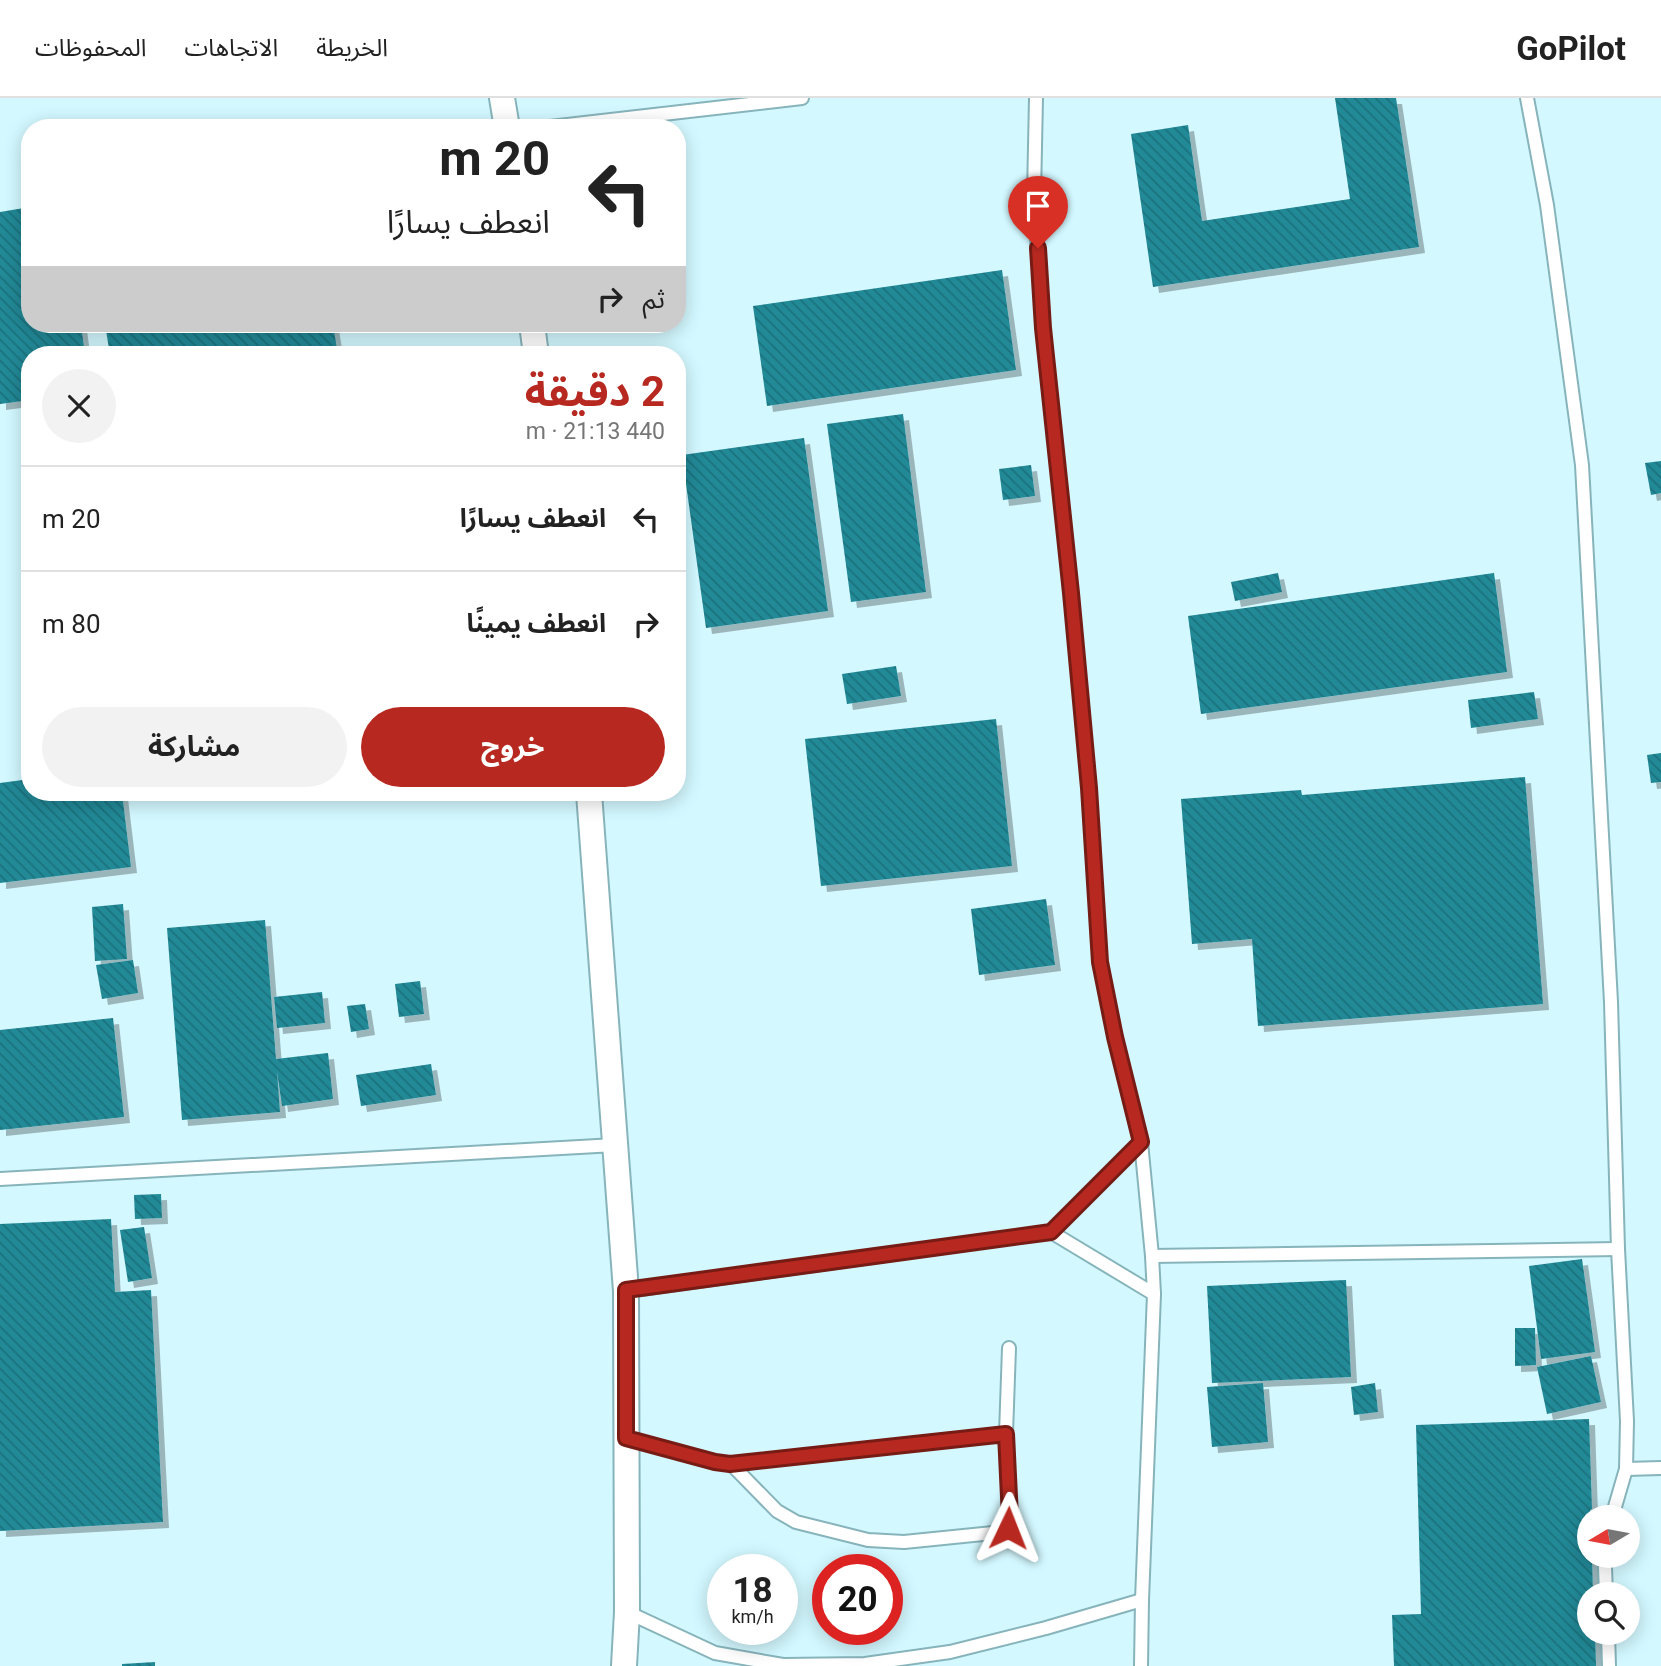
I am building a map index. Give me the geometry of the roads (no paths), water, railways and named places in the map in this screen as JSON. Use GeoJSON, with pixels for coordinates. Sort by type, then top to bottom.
{"type":"FeatureCollection","features":[{"type":"Feature","properties":{"kind":"street"},"geometry":{"type":"LineString","coordinates":[[502,98],[506,119]]}},
{"type":"Feature","properties":{"kind":"street"},"geometry":{"type":"LineString","coordinates":[[590,801],[626,1290],[627,1612],[624,1666]]}},
{"type":"Feature","properties":{"kind":"lane"},"geometry":{"type":"LineString","coordinates":[[619,119],[802,98]]}},
{"type":"Feature","properties":{"kind":"lane"},"geometry":{"type":"LineString","coordinates":[[1037,98],[1034,195],[1042,314],[1089,788],[1100,962],[1141,1142],[1152,1256],[1154,1294],[1141,1666]]}},
{"type":"Feature","properties":{"kind":"lane"},"geometry":{"type":"LineString","coordinates":[[1527,98],[1547,205],[1582,465],[1611,1002],[1618,1249],[1627,1421],[1626,1469],[1616,1505]]}},
{"type":"Feature","properties":{"kind":"lane"},"geometry":{"type":"LineString","coordinates":[[626,1290],[1051,1232],[1141,1142]]}},
{"type":"Feature","properties":{"kind":"lane"},"geometry":{"type":"LineString","coordinates":[[0,1179],[615,1146]]}},
{"type":"Feature","properties":{"kind":"lane"},"geometry":{"type":"LineString","coordinates":[[1051,1232],[1154,1294]]}},
{"type":"Feature","properties":{"kind":"lane"},"geometry":{"type":"LineString","coordinates":[[1152,1256],[1618,1249]]}},
{"type":"Feature","properties":{"kind":"lane"},"geometry":{"type":"LineString","coordinates":[[730,1464],[786,1517],[835,1532],[867,1539],[904,1542],[1003,1532],[1008,1528],[1010,1518],[1006,1434],[1009,1348]]}},
{"type":"Feature","properties":{"kind":"lane"},"geometry":{"type":"LineString","coordinates":[[626,1438],[730,1464],[1006,1434]]}},
{"type":"Feature","properties":{"kind":"lane"},"geometry":{"type":"LineString","coordinates":[[1626,1469],[1661,1468]]}},
{"type":"Feature","properties":{"kind":"lane"},"geometry":{"type":"LineString","coordinates":[[627,1612],[715,1653],[783,1665],[865,1664],[950,1653],[1142,1600]]}},
{"type":"Feature","properties":{"kind":"lane"},"geometry":{"type":"LineString","coordinates":[[1608,1645],[1609,1666]]}}]}
